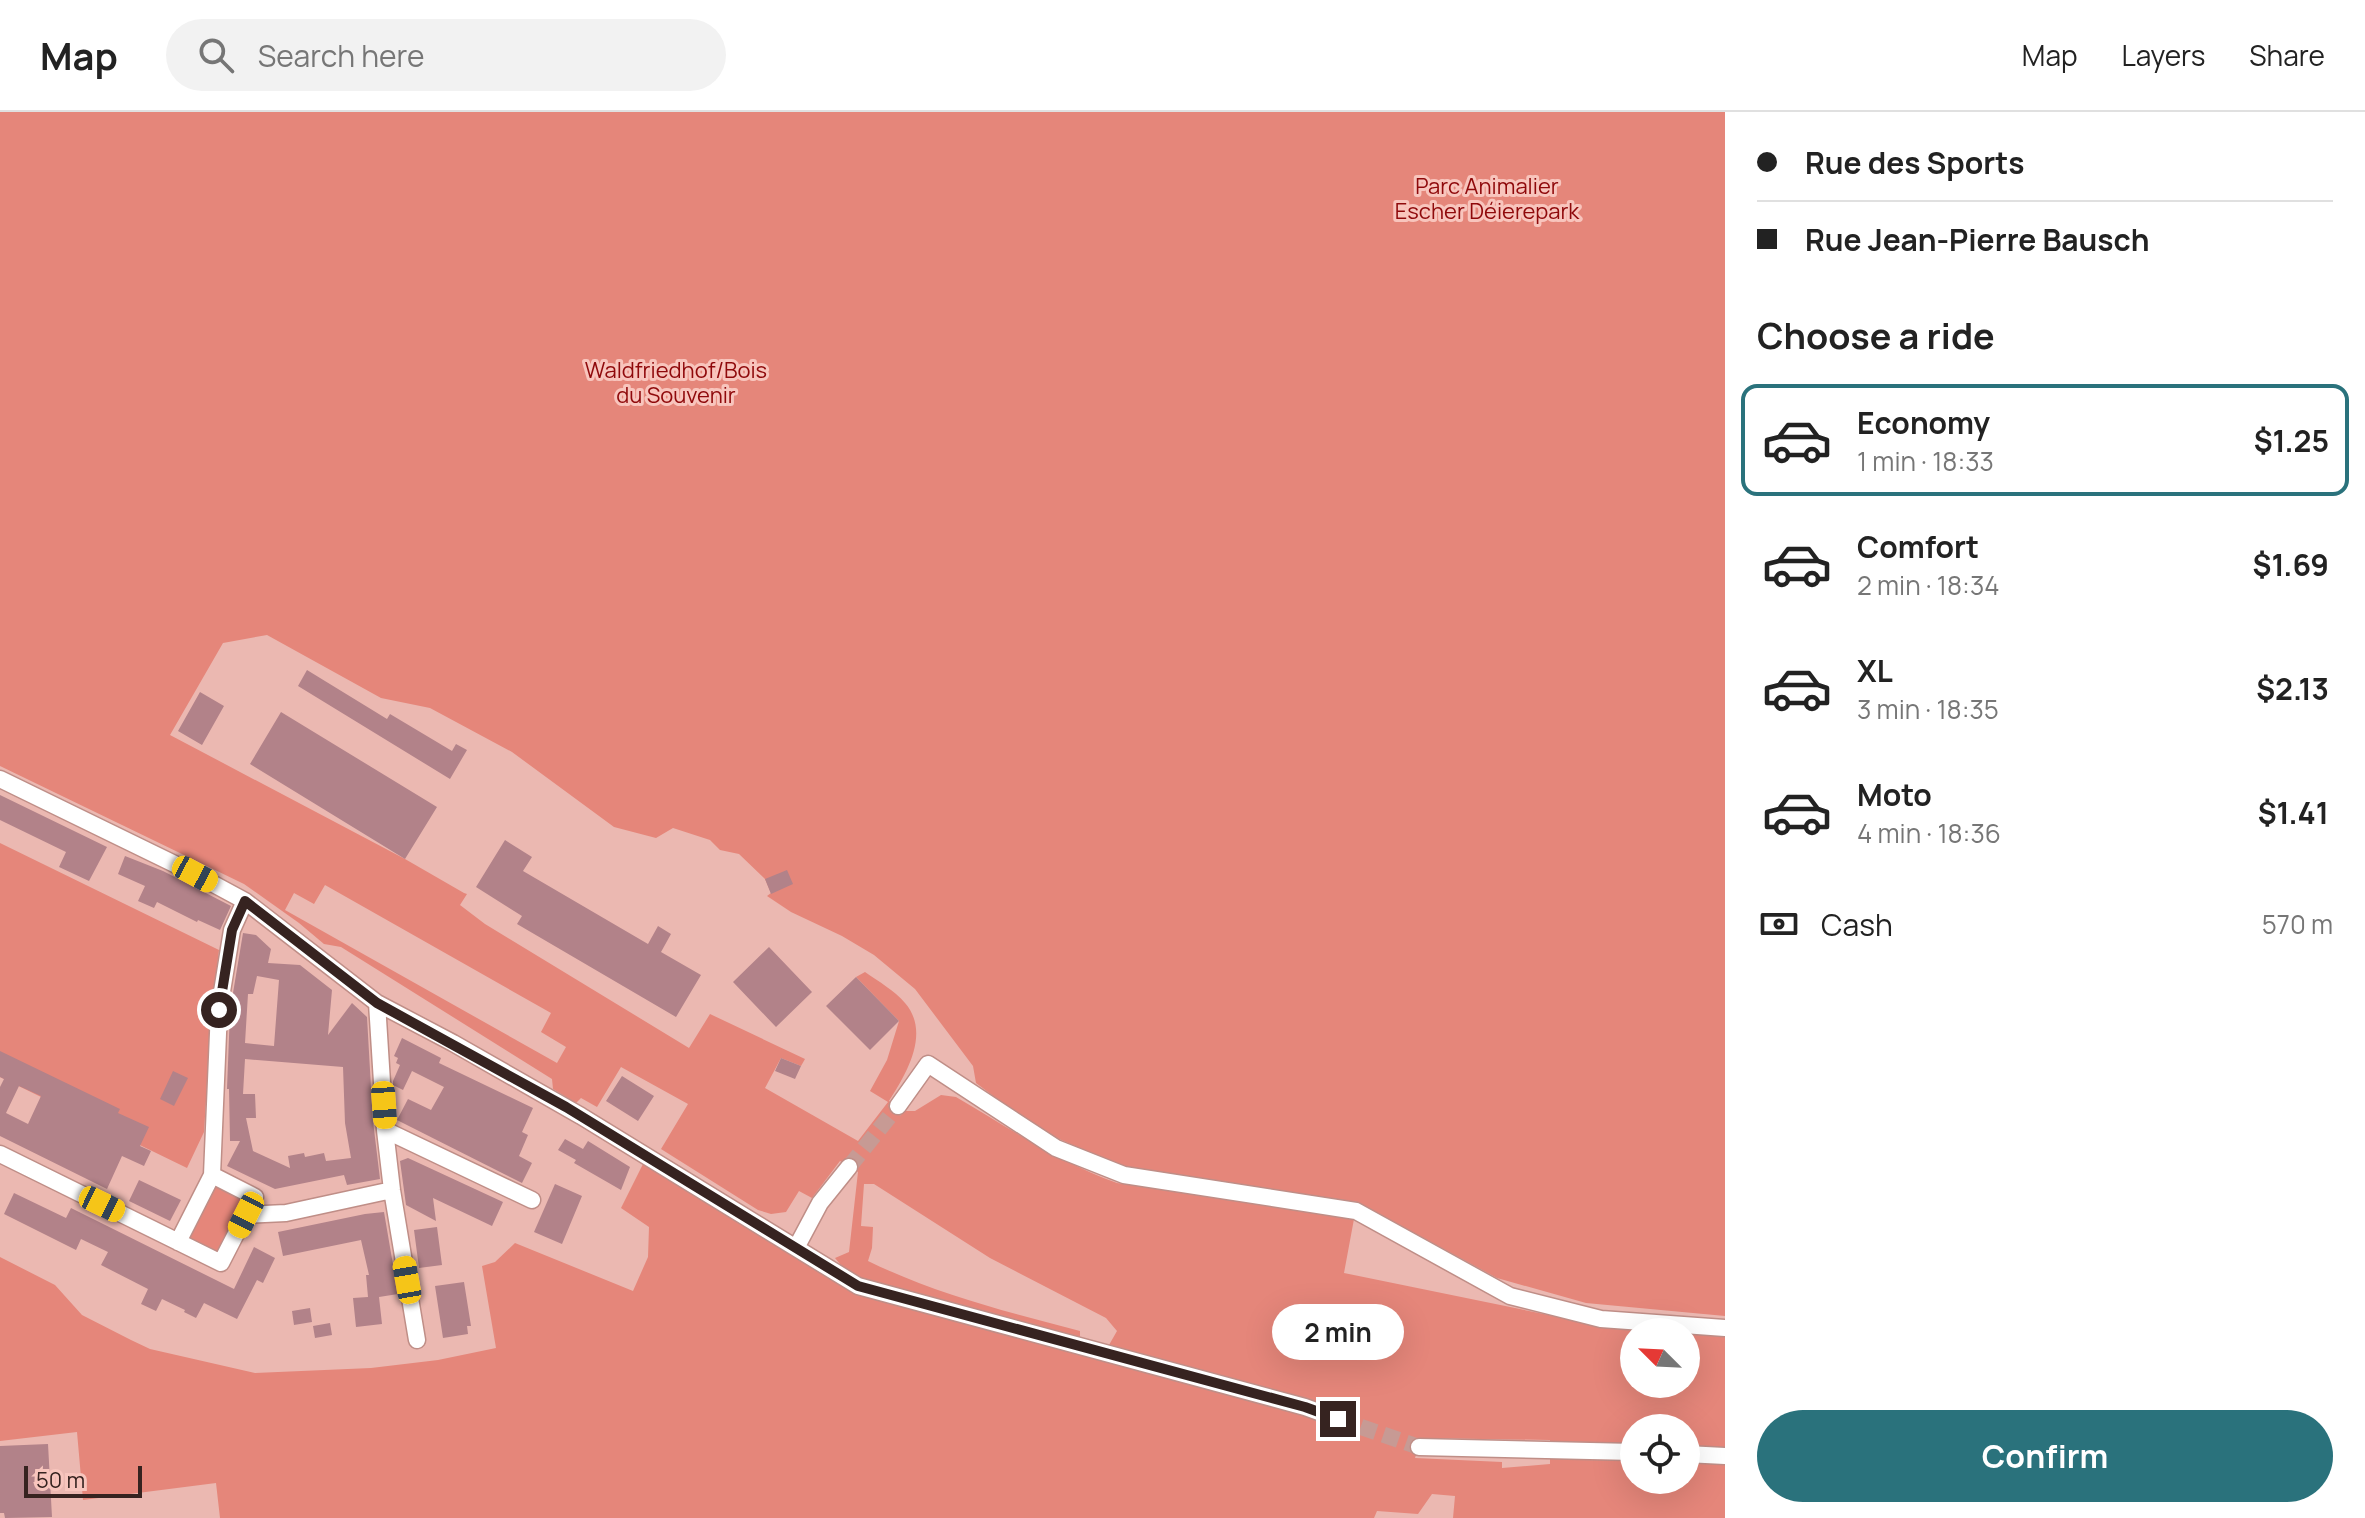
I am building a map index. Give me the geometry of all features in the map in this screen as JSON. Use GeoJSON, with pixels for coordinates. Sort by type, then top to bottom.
{"type":"FeatureCollection","features":[{"type":"Feature","properties":{"kind":"street"},"geometry":{"type":"LineString","coordinates":[[0,779],[245,901],[377,1003],[571,1110],[858,1286],[1305,1407],[1338,1419]]}},
{"type":"Feature","properties":{"kind":"street"},"geometry":{"type":"LineString","coordinates":[[178,1242],[212,1175],[219,1010],[232,930],[245,901]]}},
{"type":"Feature","properties":{"kind":"street"},"geometry":{"type":"LineString","coordinates":[[377,1003],[392,1190],[417,1340]]}},
{"type":"Feature","properties":{"kind":"street"},"geometry":{"type":"LineString","coordinates":[[898,1106],[928,1064],[1056,1148],[1124,1175],[1356,1211],[1510,1296],[1601,1319],[1725,1328]]}},
{"type":"Feature","properties":{"kind":"street"},"geometry":{"type":"LineString","coordinates":[[385,1130],[532,1200]]}},
{"type":"Feature","properties":{"kind":"street"},"geometry":{"type":"LineString","coordinates":[[0,1154],[221,1263],[255,1197],[212,1175]]}},
{"type":"Feature","properties":{"kind":"street"},"geometry":{"type":"LineString","coordinates":[[796,1248],[820,1203],[849,1167]]}},
{"type":"Feature","properties":{"kind":"street"},"geometry":{"type":"LineString","coordinates":[[246,1215],[286,1213],[392,1190]]}},
{"type":"Feature","properties":{"kind":"street"},"geometry":{"type":"LineString","coordinates":[[1419,1447],[1620,1452]]}},
{"type":"Feature","properties":{"kind":"street"},"geometry":{"type":"LineString","coordinates":[[1700,1455],[1725,1456]]}},
{"type":"Feature","properties":{"kind":"green space"},"geometry":{"type":"Polygon","coordinates":[[[0,112],[1725,112],[1725,1316],[1586,1303],[1497,1278],[1357,1202],[1125,1168],[1050,1135],[976,1083],[973,1066],[915,989],[874,955],[791,912],[767,896],[771,893],[765,879],[739,854],[720,850],[710,840],[673,828],[656,838],[614,827],[512,752],[430,708],[381,698],[267,635],[223,643],[170,735],[467,894],[460,905],[485,924],[689,1048],[710,1014],[805,1059],[801,1066],[781,1058],[765,1088],[858,1141],[888,1102],[870,1091],[887,1060],[899,1021],[856,977],[865,972],[905,1003],[916,1027],[913,1053],[889,1101],[906,1111],[915,1111],[941,1095],[956,1097],[1055,1155],[1117,1183],[1354,1219],[1344,1273],[1588,1323],[1620,1326],[1620,1398],[1700,1398],[1700,1334],[1725,1336],[1725,1518],[1453,1518],[1455,1496],[1432,1494],[1418,1514],[1377,1511],[1374,1518],[220,1518],[216,1483],[83,1500],[77,1432],[0,1441],[0,1257],[55,1285],[82,1315],[150,1349],[255,1373],[371,1368],[438,1360],[496,1348],[482,1266],[495,1262],[515,1243],[633,1291],[648,1257],[649,1227],[621,1208],[643,1164],[855,1294],[858,1286],[835,1258],[849,1252],[858,1172],[840,1161],[812,1198],[799,1191],[786,1212],[771,1214],[758,1210],[661,1149],[688,1104],[621,1067],[597,1107],[581,1098],[576,1103],[553,1089],[552,1079],[341,947],[324,944],[244,884],[0,766],[0,112]],[[325,885],[314,904],[294,893],[285,910],[557,1063],[566,1047],[541,1032],[551,1013],[325,885]],[[864,1184],[861,1226],[873,1227],[868,1261],[972,1301],[1080,1331],[1080,1338],[1109,1345],[1117,1331],[1106,1318],[990,1258],[874,1184],[864,1184]],[[1422,1438],[1415,1458],[1502,1462],[1502,1468],[1550,1464],[1550,1440],[1422,1438]]]}},
{"type":"Feature","properties":{"kind":"green space"},"geometry":{"type":"Polygon","coordinates":[[[0,843],[219,950],[204,1132],[187,1168],[0,1077],[0,843]]]}},
{"type":"Feature","properties":{"kind":"green space"},"geometry":{"type":"Polygon","coordinates":[[[215,1184],[247,1200],[218,1255],[187,1239],[215,1184]]]}},
{"type":"Feature","properties":{"kind":"building"},"geometry":{"type":"Polygon","coordinates":[[[307,670],[387,719],[390,714],[452,751],[456,744],[467,750],[450,779],[298,686],[307,670]]]}},
{"type":"Feature","properties":{"kind":"building"},"geometry":{"type":"Polygon","coordinates":[[[200,692],[224,706],[202,745],[178,731],[200,692]]]}},
{"type":"Feature","properties":{"kind":"building"},"geometry":{"type":"Polygon","coordinates":[[[281,712],[437,807],[405,859],[250,764],[281,712]]]}},
{"type":"Feature","properties":{"kind":"building"},"geometry":{"type":"Polygon","coordinates":[[[0,795],[107,847],[89,881],[59,867],[66,852],[0,820],[0,795]]]}},
{"type":"Feature","properties":{"kind":"building"},"geometry":{"type":"Polygon","coordinates":[[[505,840],[532,857],[523,871],[648,944],[658,926],[671,934],[661,952],[701,975],[676,1017],[517,924],[522,916],[476,887],[505,840]]]}},
{"type":"Feature","properties":{"kind":"building"},"geometry":{"type":"Polygon","coordinates":[[[125,856],[163,871],[231,906],[220,930],[157,902],[154,908],[138,901],[145,886],[118,874],[125,856]]]}},
{"type":"Feature","properties":{"kind":"building"},"geometry":{"type":"Polygon","coordinates":[[[787,870],[793,884],[771,894],[765,879],[787,870]]]}},
{"type":"Feature","properties":{"kind":"building"},"geometry":{"type":"Polygon","coordinates":[[[243,933],[256,935],[271,949],[268,963],[300,965],[332,990],[328,1035],[352,1003],[367,1017],[373,1123],[380,1179],[347,1185],[344,1175],[275,1189],[227,1166],[240,1141],[230,1141],[227,1089],[230,1011],[243,933]],[[257,976],[253,994],[248,994],[245,1043],[274,1046],[279,980],[257,976]],[[245,1059],[243,1094],[255,1094],[256,1118],[246,1118],[253,1151],[290,1168],[288,1156],[304,1153],[305,1157],[324,1153],[326,1161],[351,1158],[345,1123],[343,1067],[245,1059]]]}},
{"type":"Feature","properties":{"kind":"building"},"geometry":{"type":"Polygon","coordinates":[[[769,947],[812,992],[776,1027],[733,982],[769,947]]]}},
{"type":"Feature","properties":{"kind":"building"},"geometry":{"type":"Polygon","coordinates":[[[856,977],[899,1021],[870,1050],[826,1006],[856,977]]]}},
{"type":"Feature","properties":{"kind":"building"},"geometry":{"type":"Polygon","coordinates":[[[402,1038],[441,1058],[439,1063],[533,1108],[522,1132],[528,1135],[519,1156],[532,1163],[522,1183],[397,1120],[408,1099],[431,1110],[444,1087],[412,1071],[403,1090],[393,1085],[400,1065],[394,1056],[402,1038]]]}},
{"type":"Feature","properties":{"kind":"building"},"geometry":{"type":"Polygon","coordinates":[[[0,1051],[120,1109],[118,1113],[149,1127],[140,1146],[151,1151],[144,1166],[122,1156],[107,1189],[0,1136],[0,1087],[4,1079],[0,1077],[0,1051]],[[19,1086],[6,1113],[28,1124],[41,1096],[19,1086]]]}},
{"type":"Feature","properties":{"kind":"building"},"geometry":{"type":"Polygon","coordinates":[[[781,1058],[801,1066],[795,1079],[775,1071],[781,1058]]]}},
{"type":"Feature","properties":{"kind":"building"},"geometry":{"type":"Polygon","coordinates":[[[173,1071],[188,1078],[174,1106],[160,1099],[173,1071]]]}},
{"type":"Feature","properties":{"kind":"building"},"geometry":{"type":"Polygon","coordinates":[[[622,1076],[654,1096],[638,1121],[606,1101],[622,1076]]]}},
{"type":"Feature","properties":{"kind":"building"},"geometry":{"type":"Polygon","coordinates":[[[565,1139],[583,1149],[588,1141],[630,1167],[621,1190],[558,1150],[565,1139]]]}},
{"type":"Feature","properties":{"kind":"building"},"geometry":{"type":"Polygon","coordinates":[[[408,1158],[503,1202],[492,1226],[433,1198],[436,1221],[406,1205],[400,1161],[408,1158]]]}},
{"type":"Feature","properties":{"kind":"building"},"geometry":{"type":"Polygon","coordinates":[[[139,1180],[181,1200],[170,1221],[129,1201],[139,1180]]]}},
{"type":"Feature","properties":{"kind":"building"},"geometry":{"type":"Polygon","coordinates":[[[555,1184],[582,1196],[562,1244],[534,1232],[555,1184]]]}},
{"type":"Feature","properties":{"kind":"building"},"geometry":{"type":"Polygon","coordinates":[[[14,1193],[66,1218],[71,1208],[234,1289],[254,1247],[275,1258],[263,1283],[257,1280],[237,1319],[204,1303],[196,1318],[162,1299],[156,1311],[141,1304],[148,1289],[101,1265],[108,1252],[81,1239],[76,1250],[4,1214],[14,1193]]]}},
{"type":"Feature","properties":{"kind":"building"},"geometry":{"type":"Polygon","coordinates":[[[384,1212],[398,1294],[379,1297],[382,1324],[356,1327],[353,1298],[368,1297],[366,1275],[369,1275],[361,1240],[283,1256],[278,1232],[384,1212]]]}},
{"type":"Feature","properties":{"kind":"building"},"geometry":{"type":"Polygon","coordinates":[[[437,1227],[442,1265],[419,1268],[414,1230],[437,1227]]]}},
{"type":"Feature","properties":{"kind":"building"},"geometry":{"type":"Polygon","coordinates":[[[464,1282],[471,1326],[467,1326],[468,1334],[443,1338],[435,1286],[464,1282]]]}},
{"type":"Feature","properties":{"kind":"building"},"geometry":{"type":"Polygon","coordinates":[[[310,1308],[312,1322],[294,1325],[292,1311],[310,1308]]]}},
{"type":"Feature","properties":{"kind":"building"},"geometry":{"type":"Polygon","coordinates":[[[330,1323],[332,1335],[315,1338],[313,1326],[330,1323]]]}},
{"type":"Feature","properties":{"kind":"building"},"geometry":{"type":"Polygon","coordinates":[[[48,1444],[52,1517],[5,1518],[4,1513],[0,1513],[0,1446],[48,1444]]]}},
{"type":"Feature","properties":{"kind":"tunnel"},"geometry":{"type":"LineString","coordinates":[[849,1167],[898,1106]]}},
{"type":"Feature","properties":{"kind":"tunnel"},"geometry":{"type":"LineString","coordinates":[[1338,1419],[1419,1447]]}},
{"type":"Feature","properties":{"kind":"route"},"geometry":{"type":"LineString","coordinates":[[219,1010],[232,930],[245,901],[377,1003],[566,1107],[858,1286],[1305,1407],[1338,1419]]}},
{"type":"Feature","properties":{"kind":"park label","name":"Parc Animalier Escher Déierepark"},"geometry":{"type":"Point","coordinates":[1487,198]}},
{"type":"Feature","properties":{"kind":"park label","name":"Waldfriedhof/Bois du Souvenir"},"geometry":{"type":"Point","coordinates":[676,382]}}]}
